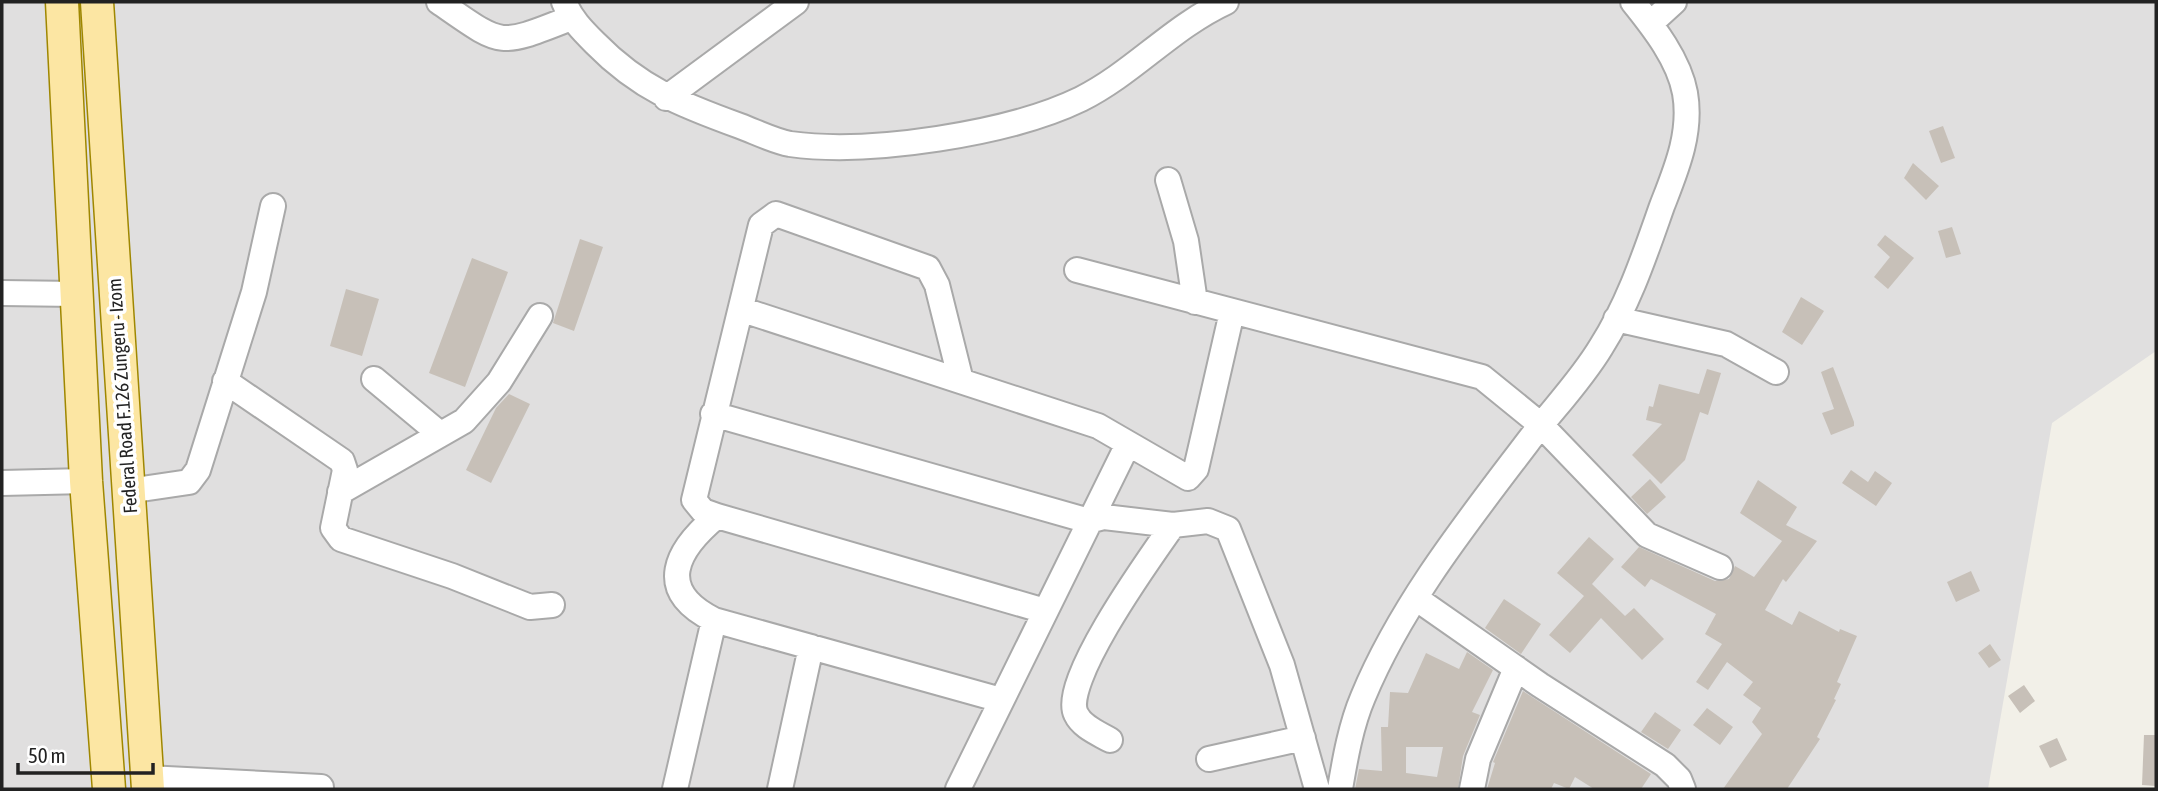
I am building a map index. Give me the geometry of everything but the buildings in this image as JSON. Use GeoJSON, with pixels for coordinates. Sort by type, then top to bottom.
{"type":"FeatureCollection","features":[{"type":"Feature","properties":{"kind":"main road","name":"Federal Road F.126 Zungeru - Izom"},"geometry":{"type":"LineString","coordinates":[[62,2],[86,481],[109,789]]}},
{"type":"Feature","properties":{"kind":"main road","name":"Federal Road F.126 Zungeru - Izom"},"geometry":{"type":"LineString","coordinates":[[97,2],[148,784]]}},
{"type":"Feature","properties":{"kind":"street"},"geometry":{"type":"LineString","coordinates":[[439,2],[486,34],[502,40],[516,39],[567,10],[621,70],[666,98],[789,144],[867,146],[946,136],[1049,112],[1083,98],[1173,32],[1226,2]]}},
{"type":"Feature","properties":{"kind":"street"},"geometry":{"type":"LineString","coordinates":[[666,98],[796,2]]}},
{"type":"Feature","properties":{"kind":"street"},"geometry":{"type":"LineString","coordinates":[[1340,789],[1362,699],[1390,641],[1417,598],[1541,425],[1602,346],[1637,277],[1684,147],[1685,94],[1678,69],[1650,23],[1633,2]]}},
{"type":"Feature","properties":{"kind":"street"},"geometry":{"type":"LineString","coordinates":[[1650,23],[1674,2]]}},
{"type":"Feature","properties":{"kind":"street"},"geometry":{"type":"LineString","coordinates":[[1168,180],[1186,241],[1195,302]]}},
{"type":"Feature","properties":{"kind":"street"},"geometry":{"type":"LineString","coordinates":[[128,491],[189,482],[195,476],[254,292],[273,206]]}},
{"type":"Feature","properties":{"kind":"street"},"geometry":{"type":"LineString","coordinates":[[961,381],[937,285],[928,268],[776,214],[761,225],[743,310],[713,414],[694,494],[698,507],[717,516],[1045,611]]}},
{"type":"Feature","properties":{"kind":"street"},"geometry":{"type":"LineString","coordinates":[[1077,271],[1470,373],[1493,384],[1541,425],[1647,534],[1720,567]]}},
{"type":"Feature","properties":{"kind":"street"},"geometry":{"type":"LineString","coordinates":[[2,293],[76,294]]}},
{"type":"Feature","properties":{"kind":"street"},"geometry":{"type":"LineString","coordinates":[[743,310],[1098,426],[1182,476],[1192,475],[1196,469],[1232,312]]}},
{"type":"Feature","properties":{"kind":"street"},"geometry":{"type":"LineString","coordinates":[[340,492],[464,421],[488,397],[540,316]]}},
{"type":"Feature","properties":{"kind":"street"},"geometry":{"type":"LineString","coordinates":[[1616,319],[1726,344],[1776,372]]}},
{"type":"Feature","properties":{"kind":"street"},"geometry":{"type":"LineString","coordinates":[[374,379],[440,435]]}},
{"type":"Feature","properties":{"kind":"street"},"geometry":{"type":"LineString","coordinates":[[225,381],[335,453],[345,470],[333,528],[341,539],[452,576],[530,607],[552,605]]}},
{"type":"Feature","properties":{"kind":"street"},"geometry":{"type":"LineString","coordinates":[[713,414],[1089,521],[1104,517],[1173,525],[1208,521],[1228,529],[1282,665],[1317,789]]}},
{"type":"Feature","properties":{"kind":"street"},"geometry":{"type":"LineString","coordinates":[[958,789],[1128,443]]}},
{"type":"Feature","properties":{"kind":"street"},"geometry":{"type":"LineString","coordinates":[[2,483],[86,481]]}},
{"type":"Feature","properties":{"kind":"street"},"geometry":{"type":"LineString","coordinates":[[717,516],[691,541],[678,560],[676,580],[682,595],[696,611],[714,620],[1001,700]]}},
{"type":"Feature","properties":{"kind":"street"},"geometry":{"type":"LineString","coordinates":[[1110,740],[1086,726],[1076,715],[1074,692],[1126,590],[1173,525]]}},
{"type":"Feature","properties":{"kind":"street"},"geometry":{"type":"LineString","coordinates":[[1417,598],[1516,668],[1665,765],[1679,779],[1684,789]]}},
{"type":"Feature","properties":{"kind":"street"},"geometry":{"type":"LineString","coordinates":[[675,789],[714,620]]}},
{"type":"Feature","properties":{"kind":"street"},"geometry":{"type":"LineString","coordinates":[[780,789],[811,647]]}},
{"type":"Feature","properties":{"kind":"street"},"geometry":{"type":"LineString","coordinates":[[1472,789],[1478,759],[1516,668]]}},
{"type":"Feature","properties":{"kind":"street"},"geometry":{"type":"LineString","coordinates":[[1209,759],[1303,738]]}},
{"type":"Feature","properties":{"kind":"street"},"geometry":{"type":"LineString","coordinates":[[148,784],[321,787]]}},
{"type":"Feature","properties":{"kind":"shaded area"},"geometry":{"type":"Polygon","coordinates":[[[2,2],[2156,2],[2156,351],[2052,423],[1988,789],[2,789],[2,2]]]}}]}
